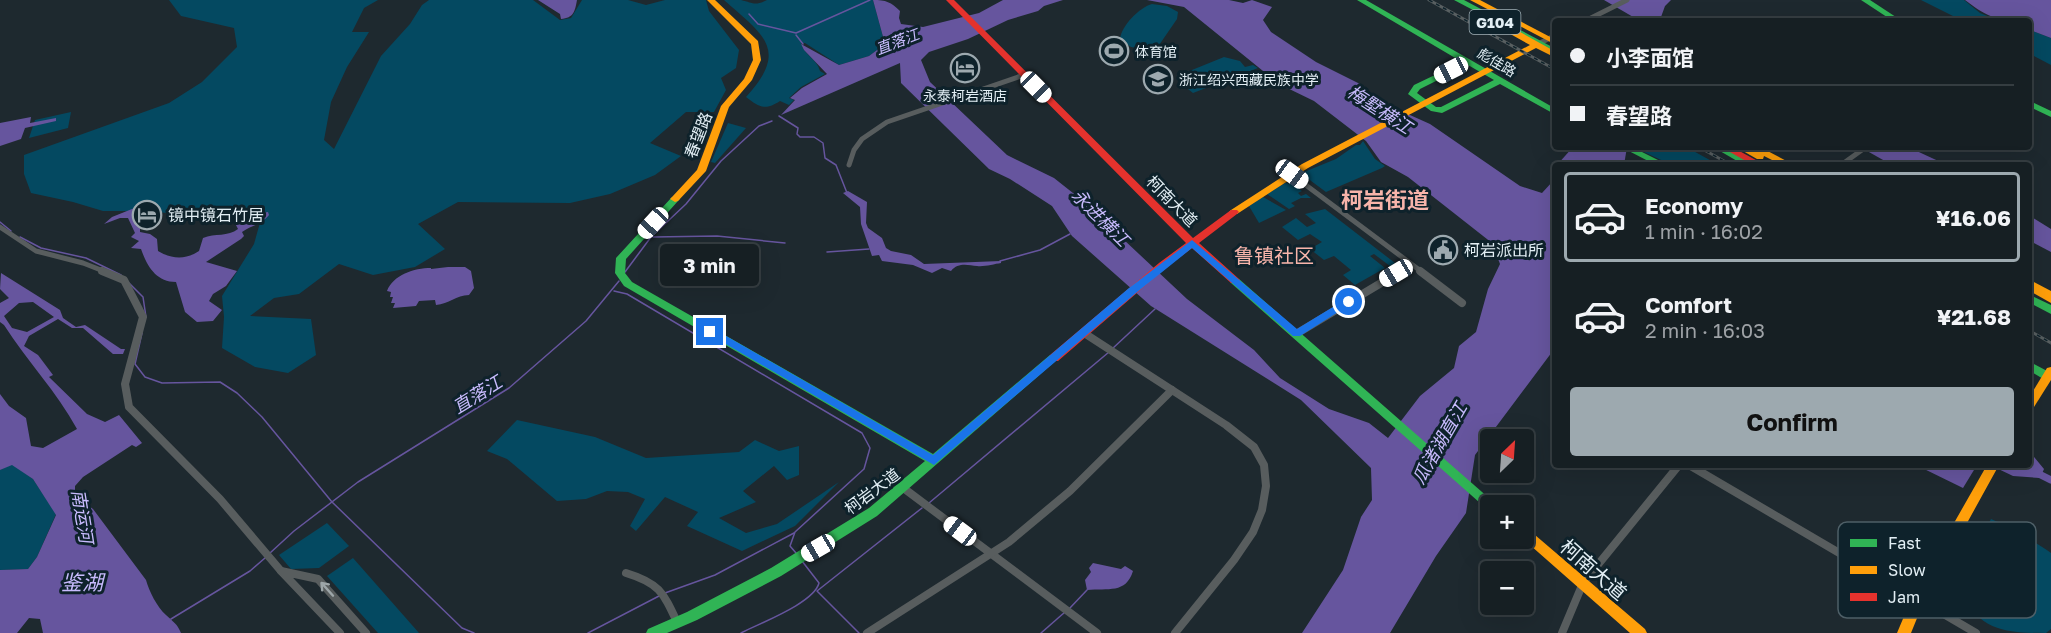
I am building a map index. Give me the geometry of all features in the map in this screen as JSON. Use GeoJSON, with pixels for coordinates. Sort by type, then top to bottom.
{"type":"FeatureCollection","features":[{"type":"Feature","properties":{"kind":"main road","name":"春望路"},"geometry":{"type":"LineString","coordinates":[[711,0],[751,38],[755,44],[757,60],[748,80],[725,106],[700,171],[621,258],[622,276],[637,290],[934,461]]}},
{"type":"Feature","properties":{"kind":"main road","name":"柯南大道"},"geometry":{"type":"LineString","coordinates":[[950,0],[1192,243],[1480,495]]}},
{"type":"Feature","properties":{"kind":"main road","name":"彪佳路"},"geometry":{"type":"LineString","coordinates":[[1361,0],[1552,111]]}},
{"type":"Feature","properties":{"kind":"main road"},"geometry":{"type":"LineString","coordinates":[[1456,0],[1552,52]]}},
{"type":"Feature","properties":{"kind":"main road","name":"G104"},"geometry":{"type":"LineString","coordinates":[[1456,0],[1552,52]]}},
{"type":"Feature","properties":{"kind":"main road"},"geometry":{"type":"LineString","coordinates":[[1467,0],[1552,40]]}},
{"type":"Feature","properties":{"kind":"main road","name":"G104"},"geometry":{"type":"LineString","coordinates":[[1474,0],[1552,40]]}},
{"type":"Feature","properties":{"kind":"main road"},"geometry":{"type":"LineString","coordinates":[[1865,0],[1893,18]]}},
{"type":"Feature","properties":{"kind":"main road","name":"柯岩大道"},"geometry":{"type":"LineString","coordinates":[[653,633],[776,572],[873,512],[1163,265],[1254,197],[1355,140],[1536,45]]}},
{"type":"Feature","properties":{"kind":"main road"},"geometry":{"type":"LineString","coordinates":[[1467,62],[1413,90],[1412,94],[1422,106],[1434,109],[1448,108],[1499,81]]}},
{"type":"Feature","properties":{"kind":"main road"},"geometry":{"type":"LineString","coordinates":[[2032,105],[2051,114]]}},
{"type":"Feature","properties":{"kind":"main road"},"geometry":{"type":"LineString","coordinates":[[1632,150],[1657,162]]}},
{"type":"Feature","properties":{"kind":"main road"},"geometry":{"type":"LineString","coordinates":[[1723,150],[1745,162]]}},
{"type":"Feature","properties":{"kind":"main road"},"geometry":{"type":"LineString","coordinates":[[1731,150],[1754,162]]}},
{"type":"Feature","properties":{"kind":"main road"},"geometry":{"type":"LineString","coordinates":[[1737,150],[1760,162]]}},
{"type":"Feature","properties":{"kind":"main road"},"geometry":{"type":"LineString","coordinates":[[1746,150],[1769,162]]}},
{"type":"Feature","properties":{"kind":"main road"},"geometry":{"type":"LineString","coordinates":[[1754,150],[1776,162]]}},
{"type":"Feature","properties":{"kind":"main road"},"geometry":{"type":"LineString","coordinates":[[1759,150],[1783,162]]}},
{"type":"Feature","properties":{"kind":"main road"},"geometry":{"type":"LineString","coordinates":[[2032,289],[2051,299]]}},
{"type":"Feature","properties":{"kind":"main road"},"geometry":{"type":"LineString","coordinates":[[2032,303],[2051,313]]}},
{"type":"Feature","properties":{"kind":"main road"},"geometry":{"type":"LineString","coordinates":[[2032,367],[2050,374],[2032,401]]}},
{"type":"Feature","properties":{"kind":"main road"},"geometry":{"type":"LineString","coordinates":[[1962,522],[1992,468]]}},
{"type":"Feature","properties":{"kind":"main road","name":"柯南大道"},"geometry":{"type":"LineString","coordinates":[[1534,542],[1640,633]]}},
{"type":"Feature","properties":{"kind":"main road"},"geometry":{"type":"LineString","coordinates":[[1904,633],[1910,618]]}},
{"type":"Feature","properties":{"kind":"street"},"geometry":{"type":"LineString","coordinates":[[1591,18],[1627,0]]}},
{"type":"Feature","properties":{"kind":"street"},"geometry":{"type":"LineString","coordinates":[[1536,45],[1552,41]]}},
{"type":"Feature","properties":{"kind":"street"},"geometry":{"type":"LineString","coordinates":[[849,165],[850,154],[872,130],[904,113],[925,109],[1024,75]]}},
{"type":"Feature","properties":{"kind":"street"},"geometry":{"type":"LineString","coordinates":[[1845,162],[1862,150]]}},
{"type":"Feature","properties":{"kind":"street"},"geometry":{"type":"LineString","coordinates":[[1292,174],[1462,303]]}},
{"type":"Feature","properties":{"kind":"street"},"geometry":{"type":"LineString","coordinates":[[0,227],[36,251],[83,263],[124,280],[143,317],[124,384],[129,407],[220,499],[281,571],[340,633]]}},
{"type":"Feature","properties":{"kind":"street"},"geometry":{"type":"LineString","coordinates":[[1296,334],[1411,265]]}},
{"type":"Feature","properties":{"kind":"street"},"geometry":{"type":"LineString","coordinates":[[1084,333],[1226,426],[1254,447],[1264,465],[1266,486],[1262,510],[1253,532],[1234,560],[1174,633]]}},
{"type":"Feature","properties":{"kind":"street"},"geometry":{"type":"LineString","coordinates":[[869,631],[1009,542],[1070,491],[1172,390]]}},
{"type":"Feature","properties":{"kind":"street"},"geometry":{"type":"LineString","coordinates":[[1562,633],[1582,583],[1677,468]]}},
{"type":"Feature","properties":{"kind":"street"},"geometry":{"type":"LineString","coordinates":[[1694,468],[1838,552]]}},
{"type":"Feature","properties":{"kind":"street"},"geometry":{"type":"LineString","coordinates":[[902,487],[1097,633]]}},
{"type":"Feature","properties":{"kind":"street"},"geometry":{"type":"LineString","coordinates":[[281,571],[318,579],[366,633]]}},
{"type":"Feature","properties":{"kind":"street"},"geometry":{"type":"LineString","coordinates":[[626,573],[651,580],[662,593],[677,622]]}},
{"type":"Feature","properties":{"kind":"street"},"geometry":{"type":"LineString","coordinates":[[1950,618],[1976,633]]}},
{"type":"Feature","properties":{"kind":"shaded area"},"geometry":{"type":"Polygon","coordinates":[[[169,0],[378,0],[364,8],[352,32],[369,32],[347,67],[331,102],[324,140],[334,149],[381,56],[410,24],[422,5],[429,0],[533,0],[560,20],[571,18],[582,0],[628,0],[646,5],[665,0],[706,0],[709,11],[739,50],[736,68],[721,78],[726,90],[714,112],[686,112],[650,143],[681,156],[655,175],[610,194],[570,203],[458,202],[418,224],[445,249],[415,267],[373,275],[339,264],[299,294],[274,298],[250,316],[311,319],[316,355],[288,373],[255,367],[222,348],[224,317],[222,296],[254,244],[261,219],[239,210],[201,216],[145,211],[103,211],[31,193],[24,174],[24,155],[169,103],[202,82],[237,47],[234,28],[181,16],[169,0]]]}},
{"type":"Feature","properties":{"kind":"shaded area"},"geometry":{"type":"Polygon","coordinates":[[[724,0],[757,3],[767,0],[873,0],[885,44],[869,56],[839,65],[805,43],[801,43],[820,71],[825,74],[801,87],[789,98],[794,100],[789,105],[780,101],[770,106],[762,106],[746,97],[767,67],[769,54],[766,44],[760,33],[724,0]]]}},
{"type":"Feature","properties":{"kind":"shaded area"},"geometry":{"type":"Polygon","coordinates":[[[1921,0],[1964,0],[1980,13],[1992,18],[1957,18],[1921,0]]]}},
{"type":"Feature","properties":{"kind":"shaded area"},"geometry":{"type":"Polygon","coordinates":[[[1152,4],[1167,6],[1178,12],[1177,19],[1155,51],[1131,47],[1120,39],[1121,34],[1127,23],[1137,13],[1152,4]]]}},
{"type":"Feature","properties":{"kind":"shaded area"},"geometry":{"type":"Polygon","coordinates":[[[2032,31],[2051,38],[2051,65],[2032,55],[2032,31]]]}},
{"type":"Feature","properties":{"kind":"shaded area"},"geometry":{"type":"Polygon","coordinates":[[[1224,57],[1240,61],[1245,67],[1253,65],[1258,68],[1193,93],[1188,89],[1198,85],[1187,79],[1187,72],[1224,57]]]}},
{"type":"Feature","properties":{"kind":"shaded area"},"geometry":{"type":"Polygon","coordinates":[[[71,112],[68,128],[29,138],[35,120],[71,112]]]}},
{"type":"Feature","properties":{"kind":"shaded area"},"geometry":{"type":"Polygon","coordinates":[[[728,123],[746,128],[715,163],[711,162],[728,123]]]}},
{"type":"Feature","properties":{"kind":"shaded area"},"geometry":{"type":"Polygon","coordinates":[[[1363,141],[1375,159],[1385,166],[1326,192],[1303,175],[1304,172],[1336,159],[1363,141]]]}},
{"type":"Feature","properties":{"kind":"shaded area"},"geometry":{"type":"Polygon","coordinates":[[[1640,150],[1692,150],[1714,162],[1679,160],[1666,162],[1640,150]]]}},
{"type":"Feature","properties":{"kind":"shaded area"},"geometry":{"type":"Polygon","coordinates":[[[1285,183],[1292,184],[1302,191],[1298,193],[1301,196],[1306,194],[1311,198],[1301,198],[1291,203],[1295,206],[1289,209],[1267,194],[1285,183]]]}},
{"type":"Feature","properties":{"kind":"shaded area"},"geometry":{"type":"Polygon","coordinates":[[[1263,197],[1286,210],[1259,223],[1249,206],[1263,197]]]}},
{"type":"Feature","properties":{"kind":"shaded area"},"geometry":{"type":"Polygon","coordinates":[[[1325,209],[1395,263],[1390,266],[1374,254],[1370,256],[1385,268],[1355,285],[1343,275],[1351,270],[1334,256],[1324,260],[1310,249],[1322,242],[1310,234],[1298,240],[1282,227],[1296,218],[1307,227],[1316,223],[1305,214],[1325,209]]]}},
{"type":"Feature","properties":{"kind":"shaded area"},"geometry":{"type":"Polygon","coordinates":[[[517,420],[595,437],[646,458],[739,452],[755,440],[779,451],[799,446],[799,475],[787,480],[774,466],[743,491],[756,502],[719,518],[746,533],[777,524],[839,482],[795,526],[742,551],[687,526],[698,512],[665,497],[636,531],[630,526],[645,499],[628,492],[607,491],[586,499],[557,501],[507,459],[487,451],[517,420]]]}},
{"type":"Feature","properties":{"kind":"shaded area"},"geometry":{"type":"Polygon","coordinates":[[[12,464],[33,479],[56,514],[37,557],[28,569],[0,570],[0,470],[12,464]]]}},
{"type":"Feature","properties":{"kind":"shaded area"},"geometry":{"type":"Polygon","coordinates":[[[327,523],[349,546],[319,568],[291,569],[279,555],[327,523]]]}},
{"type":"Feature","properties":{"kind":"shaded area"},"geometry":{"type":"Polygon","coordinates":[[[2036,544],[2051,553],[2051,629],[2046,633],[2008,631],[1981,618],[2036,618],[2036,544]]]}},
{"type":"Feature","properties":{"kind":"shaded area"},"geometry":{"type":"Polygon","coordinates":[[[353,558],[419,633],[378,633],[327,576],[353,558]]]}},
{"type":"Feature","properties":{"kind":"water"},"geometry":{"type":"Polygon","coordinates":[[[538,0],[577,0],[573,13],[561,19],[560,14],[538,0]]]}},
{"type":"Feature","properties":{"kind":"water","name":"瓜渚湖直江"},"geometry":{"type":"Polygon","coordinates":[[[873,0],[888,2],[897,8],[900,11],[901,24],[923,27],[979,13],[1003,0],[1063,0],[1008,20],[968,39],[929,52],[921,60],[930,82],[1007,155],[1054,178],[1078,197],[1101,222],[1123,239],[1187,299],[1254,350],[1280,378],[1329,409],[1369,423],[1388,438],[1420,396],[1454,368],[1459,346],[1476,332],[1488,289],[1500,264],[1492,243],[1408,177],[1381,162],[1366,141],[1314,101],[1279,84],[1184,7],[1147,0],[1229,0],[1243,3],[1252,0],[1272,7],[1263,20],[1271,32],[1316,62],[1360,84],[1381,102],[1430,124],[1520,186],[1542,193],[1552,182],[1552,352],[1494,429],[1480,429],[1480,448],[1475,455],[1466,513],[1436,556],[1390,633],[1302,633],[1343,570],[1361,517],[1372,500],[1371,468],[1301,400],[1151,306],[1072,236],[1052,206],[1010,179],[989,169],[901,83],[900,63],[781,115],[795,100],[790,98],[802,88],[827,74],[801,44],[839,65],[869,56],[885,44],[873,0]]]}},
{"type":"Feature","properties":{"kind":"water"},"geometry":{"type":"Polygon","coordinates":[[[1604,0],[1671,0],[1665,6],[1662,18],[1635,18],[1604,0]]]}},
{"type":"Feature","properties":{"kind":"water"},"geometry":{"type":"Polygon","coordinates":[[[1965,0],[2051,0],[2051,38],[2032,31],[2032,18],[1995,18],[1965,0]]]}},
{"type":"Feature","properties":{"kind":"water"},"geometry":{"type":"Polygon","coordinates":[[[31,117],[30,123],[56,118],[56,121],[25,128],[21,139],[0,146],[0,123],[31,117]]]}},
{"type":"Feature","properties":{"kind":"water"},"geometry":{"type":"Polygon","coordinates":[[[1570,150],[1626,150],[1624,162],[1560,162],[1570,150]]]}},
{"type":"Feature","properties":{"kind":"water"},"geometry":{"type":"Polygon","coordinates":[[[1865,150],[1914,150],[1940,162],[1887,162],[1865,150]]]}},
{"type":"Feature","properties":{"kind":"water"},"geometry":{"type":"Polygon","coordinates":[[[848,191],[867,202],[866,223],[868,228],[882,238],[886,248],[891,251],[911,255],[924,264],[1001,261],[1001,263],[983,266],[960,265],[951,271],[942,268],[932,273],[913,265],[882,261],[879,255],[872,256],[861,224],[860,207],[843,193],[848,191]]]}},
{"type":"Feature","properties":{"kind":"water"},"geometry":{"type":"Polygon","coordinates":[[[137,207],[140,215],[140,232],[150,234],[157,239],[158,251],[168,256],[178,257],[189,256],[199,251],[203,238],[234,231],[238,229],[235,223],[248,219],[250,215],[268,212],[269,215],[263,221],[242,232],[244,236],[241,239],[206,262],[237,271],[226,286],[213,294],[209,301],[222,310],[213,321],[197,322],[185,312],[176,282],[158,276],[149,267],[141,249],[131,248],[139,241],[131,237],[135,233],[128,218],[120,218],[104,224],[112,217],[137,207]]]}},
{"type":"Feature","properties":{"kind":"water"},"geometry":{"type":"Polygon","coordinates":[[[2032,217],[2051,229],[2051,252],[2032,242],[2032,217]]]}},
{"type":"Feature","properties":{"kind":"water"},"geometry":{"type":"Polygon","coordinates":[[[465,267],[471,271],[474,288],[469,295],[436,305],[435,300],[419,301],[416,306],[393,308],[395,303],[391,303],[393,297],[390,297],[391,292],[387,291],[399,277],[418,269],[465,267]]]}},
{"type":"Feature","properties":{"kind":"water","name":"鉴湖"},"geometry":{"type":"Polygon","coordinates":[[[1,273],[60,310],[63,318],[76,327],[85,325],[121,349],[125,349],[123,354],[113,354],[83,328],[72,328],[58,319],[29,336],[24,346],[38,355],[53,375],[49,377],[87,414],[105,422],[119,415],[142,443],[136,447],[132,445],[83,477],[75,486],[75,496],[93,509],[146,580],[160,608],[181,633],[43,633],[40,619],[29,618],[17,633],[0,633],[0,570],[28,569],[37,557],[56,515],[33,479],[12,465],[0,470],[0,394],[9,406],[26,418],[31,446],[43,448],[77,429],[51,389],[0,322],[0,303],[9,298],[0,289],[1,273]],[[33,302],[19,303],[4,316],[12,328],[27,332],[54,317],[33,302]]]}},
{"type":"Feature","properties":{"kind":"water"},"geometry":{"type":"Polygon","coordinates":[[[2032,454],[2044,469],[2040,478],[2013,476],[1996,468],[2032,468],[2032,454]]]}},
{"type":"Feature","properties":{"kind":"water"},"geometry":{"type":"Polygon","coordinates":[[[1922,468],[1975,468],[1963,488],[1922,468]]]}},
{"type":"Feature","properties":{"kind":"water"},"geometry":{"type":"Polygon","coordinates":[[[1093,563],[1121,569],[1125,566],[1133,571],[1121,587],[1087,590],[1085,580],[1091,572],[1089,568],[1093,563]]]}},
{"type":"Feature","properties":{"kind":"waterway"},"geometry":{"type":"LineString","coordinates":[[749,14],[758,24],[796,33],[870,0]]}},
{"type":"Feature","properties":{"kind":"waterway"},"geometry":{"type":"LineString","coordinates":[[796,35],[803,44]]}},
{"type":"Feature","properties":{"kind":"waterway"},"geometry":{"type":"LineString","coordinates":[[779,116],[798,128],[797,134],[800,137],[814,137],[823,143],[825,158],[836,165],[847,193]]}},
{"type":"Feature","properties":{"kind":"waterway","name":"直落江"},"geometry":{"type":"LineString","coordinates":[[625,272],[651,237],[686,204],[721,161],[759,126],[772,121]]}},
{"type":"Feature","properties":{"kind":"waterway"},"geometry":{"type":"LineString","coordinates":[[0,222],[11,231]]}},
{"type":"Feature","properties":{"kind":"waterway"},"geometry":{"type":"LineString","coordinates":[[1000,261],[1040,250],[1070,234]]}},
{"type":"Feature","properties":{"kind":"waterway"},"geometry":{"type":"LineString","coordinates":[[653,237],[717,236],[785,243]]}},
{"type":"Feature","properties":{"kind":"waterway"},"geometry":{"type":"LineString","coordinates":[[20,237],[41,248],[86,258],[121,275]]}},
{"type":"Feature","properties":{"kind":"waterway"},"geometry":{"type":"LineString","coordinates":[[827,252],[869,249]]}},
{"type":"Feature","properties":{"kind":"waterway","name":"直落江"},"geometry":{"type":"LineString","coordinates":[[332,502],[358,482],[509,388],[586,321],[619,281]]}},
{"type":"Feature","properties":{"kind":"waterway"},"geometry":{"type":"LineString","coordinates":[[129,283],[143,297],[146,317]]}},
{"type":"Feature","properties":{"kind":"waterway"},"geometry":{"type":"LineString","coordinates":[[614,291],[627,294],[862,433],[870,448],[864,469],[795,532],[790,546],[796,553]]}},
{"type":"Feature","properties":{"kind":"waterway"},"geometry":{"type":"LineString","coordinates":[[1112,349],[1155,309]]}},
{"type":"Feature","properties":{"kind":"waterway"},"geometry":{"type":"LineString","coordinates":[[142,333],[135,364],[145,377],[162,383],[220,382],[237,393],[262,417],[332,502]]}},
{"type":"Feature","properties":{"kind":"waterway"},"geometry":{"type":"LineString","coordinates":[[929,503],[1109,352]]}},
{"type":"Feature","properties":{"kind":"waterway","name":"梅墅横江"},"geometry":{"type":"LineString","coordinates":[[2027,468],[2051,480]]}},
{"type":"Feature","properties":{"kind":"waterway","name":"直落江"},"geometry":{"type":"LineString","coordinates":[[270,553],[332,502]]}},
{"type":"Feature","properties":{"kind":"waterway"},"geometry":{"type":"LineString","coordinates":[[332,502],[462,628],[474,633]]}},
{"type":"Feature","properties":{"kind":"waterway"},"geometry":{"type":"LineString","coordinates":[[859,633],[817,591],[922,508]]}},
{"type":"Feature","properties":{"kind":"waterway"},"geometry":{"type":"LineString","coordinates":[[665,593],[715,575],[794,533]]}},
{"type":"Feature","properties":{"kind":"waterway","name":"直落江"},"geometry":{"type":"LineString","coordinates":[[171,619],[250,571],[265,558]]}},
{"type":"Feature","properties":{"kind":"waterway"},"geometry":{"type":"LineString","coordinates":[[741,633],[797,605],[815,590],[819,583],[802,561]]}},
{"type":"Feature","properties":{"kind":"waterway"},"geometry":{"type":"LineString","coordinates":[[1069,609],[1087,590]]}},
{"type":"Feature","properties":{"kind":"waterway"},"geometry":{"type":"LineString","coordinates":[[588,633],[659,596]]}},
{"type":"Feature","properties":{"kind":"waterway"},"geometry":{"type":"LineString","coordinates":[[1041,633],[1065,612]]}},
{"type":"Feature","properties":{"kind":"railway"},"geometry":{"type":"LineString","coordinates":[[1429,0],[1552,68]]}},
{"type":"Feature","properties":{"kind":"railway"},"geometry":{"type":"LineString","coordinates":[[1704,150],[1726,162]]}},
{"type":"Feature","properties":{"kind":"railway"},"geometry":{"type":"LineString","coordinates":[[2032,332],[2051,343]]}},
{"type":"Feature","properties":{"kind":"traffic: fast"},"geometry":{"type":"LineString","coordinates":[[1361,0],[1552,111]]}},
{"type":"Feature","properties":{"kind":"traffic: fast"},"geometry":{"type":"LineString","coordinates":[[1458,0],[1552,50]]}},
{"type":"Feature","properties":{"kind":"traffic: fast"},"geometry":{"type":"LineString","coordinates":[[1865,0],[1893,18]]}},
{"type":"Feature","properties":{"kind":"traffic: fast"},"geometry":{"type":"LineString","coordinates":[[1468,62],[1417,87],[1412,94],[1434,109],[1442,110],[1499,81]]}},
{"type":"Feature","properties":{"kind":"traffic: fast"},"geometry":{"type":"LineString","coordinates":[[2032,105],[2051,114]]}},
{"type":"Feature","properties":{"kind":"traffic: fast"},"geometry":{"type":"LineString","coordinates":[[1631,150],[1657,162]]}},
{"type":"Feature","properties":{"kind":"traffic: fast"},"geometry":{"type":"LineString","coordinates":[[1723,150],[1745,162]]}},
{"type":"Feature","properties":{"kind":"traffic: fast"},"geometry":{"type":"LineString","coordinates":[[675,199],[621,258],[620,273],[628,284],[934,461]]}},
{"type":"Feature","properties":{"kind":"traffic: fast"},"geometry":{"type":"LineString","coordinates":[[1235,281],[1480,495]]}},
{"type":"Feature","properties":{"kind":"traffic: fast"},"geometry":{"type":"LineString","coordinates":[[2032,300],[2051,310]]}},
{"type":"Feature","properties":{"kind":"traffic: fast"},"geometry":{"type":"LineString","coordinates":[[653,633],[692,616],[776,572],[873,512],[1054,358]]}},
{"type":"Feature","properties":{"kind":"traffic: fast"},"geometry":{"type":"LineString","coordinates":[[2032,367],[2049,377]]}},
{"type":"Feature","properties":{"kind":"traffic: slow"},"geometry":{"type":"LineString","coordinates":[[675,199],[701,171],[725,106],[748,80],[757,60],[755,43],[711,0]]}},
{"type":"Feature","properties":{"kind":"traffic: slow"},"geometry":{"type":"LineString","coordinates":[[1474,0],[1552,41]]}},
{"type":"Feature","properties":{"kind":"traffic: slow"},"geometry":{"type":"LineString","coordinates":[[1499,24],[1552,54]]}},
{"type":"Feature","properties":{"kind":"traffic: slow"},"geometry":{"type":"LineString","coordinates":[[1234,212],[1305,166],[1536,45]]}},
{"type":"Feature","properties":{"kind":"traffic: slow"},"geometry":{"type":"LineString","coordinates":[[1746,150],[1760,157]]}},
{"type":"Feature","properties":{"kind":"traffic: slow"},"geometry":{"type":"LineString","coordinates":[[1759,150],[1783,162]]}},
{"type":"Feature","properties":{"kind":"traffic: slow"},"geometry":{"type":"LineString","coordinates":[[2032,285],[2051,295]]}},
{"type":"Feature","properties":{"kind":"traffic: slow"},"geometry":{"type":"LineString","coordinates":[[2032,288],[2051,299]]}},
{"type":"Feature","properties":{"kind":"traffic: slow"},"geometry":{"type":"LineString","coordinates":[[2032,401],[2051,371]]}},
{"type":"Feature","properties":{"kind":"traffic: slow"},"geometry":{"type":"LineString","coordinates":[[1961,522],[1991,468]]}},
{"type":"Feature","properties":{"kind":"traffic: slow"},"geometry":{"type":"LineString","coordinates":[[1534,542],[1640,633]]}},
{"type":"Feature","properties":{"kind":"traffic: slow"},"geometry":{"type":"LineString","coordinates":[[1904,633],[1910,618]]}},
{"type":"Feature","properties":{"kind":"traffic: jam"},"geometry":{"type":"LineString","coordinates":[[950,0],[1192,243],[1235,281]]}},
{"type":"Feature","properties":{"kind":"traffic: jam"},"geometry":{"type":"LineString","coordinates":[[1731,150],[1754,162]]}},
{"type":"Feature","properties":{"kind":"traffic: jam"},"geometry":{"type":"LineString","coordinates":[[1054,358],[1163,265],[1234,212]]}},
{"type":"Feature","properties":{"kind":"place","name":"体育馆"},"geometry":{"type":"Point","coordinates":[1114,51]}},
{"type":"Feature","properties":{"kind":"place","name":"永泰柯岩酒店"},"geometry":{"type":"Point","coordinates":[965,68]}},
{"type":"Feature","properties":{"kind":"place","name":"浙江绍兴西藏民族中学"},"geometry":{"type":"Point","coordinates":[1158,79]}},
{"type":"Feature","properties":{"kind":"place","name":"镜中镜石竹居"},"geometry":{"type":"Point","coordinates":[147,215]}},
{"type":"Feature","properties":{"kind":"place","name":"柯岩派出所"},"geometry":{"type":"Point","coordinates":[1443,250]}},
{"type":"Feature","properties":{"kind":"district","name":"柯岩街道"},"geometry":{"type":"Point","coordinates":[1385,199]}},
{"type":"Feature","properties":{"kind":"district","name":"鲁镇社区"},"geometry":{"type":"Point","coordinates":[1274,255]}},
{"type":"Feature","properties":{"kind":"route"},"geometry":{"type":"LineString","coordinates":[[710,332],[934,461],[1132,291],[1192,243],[1296,334],[1349,302]]}},
{"type":"Feature","properties":{"kind":"water label","name":"永进横江"},"geometry":{"type":"Point","coordinates":[1101,217]}},
{"type":"Feature","properties":{"kind":"water label","name":"南运河"},"geometry":{"type":"Point","coordinates":[83,516]}}]}
